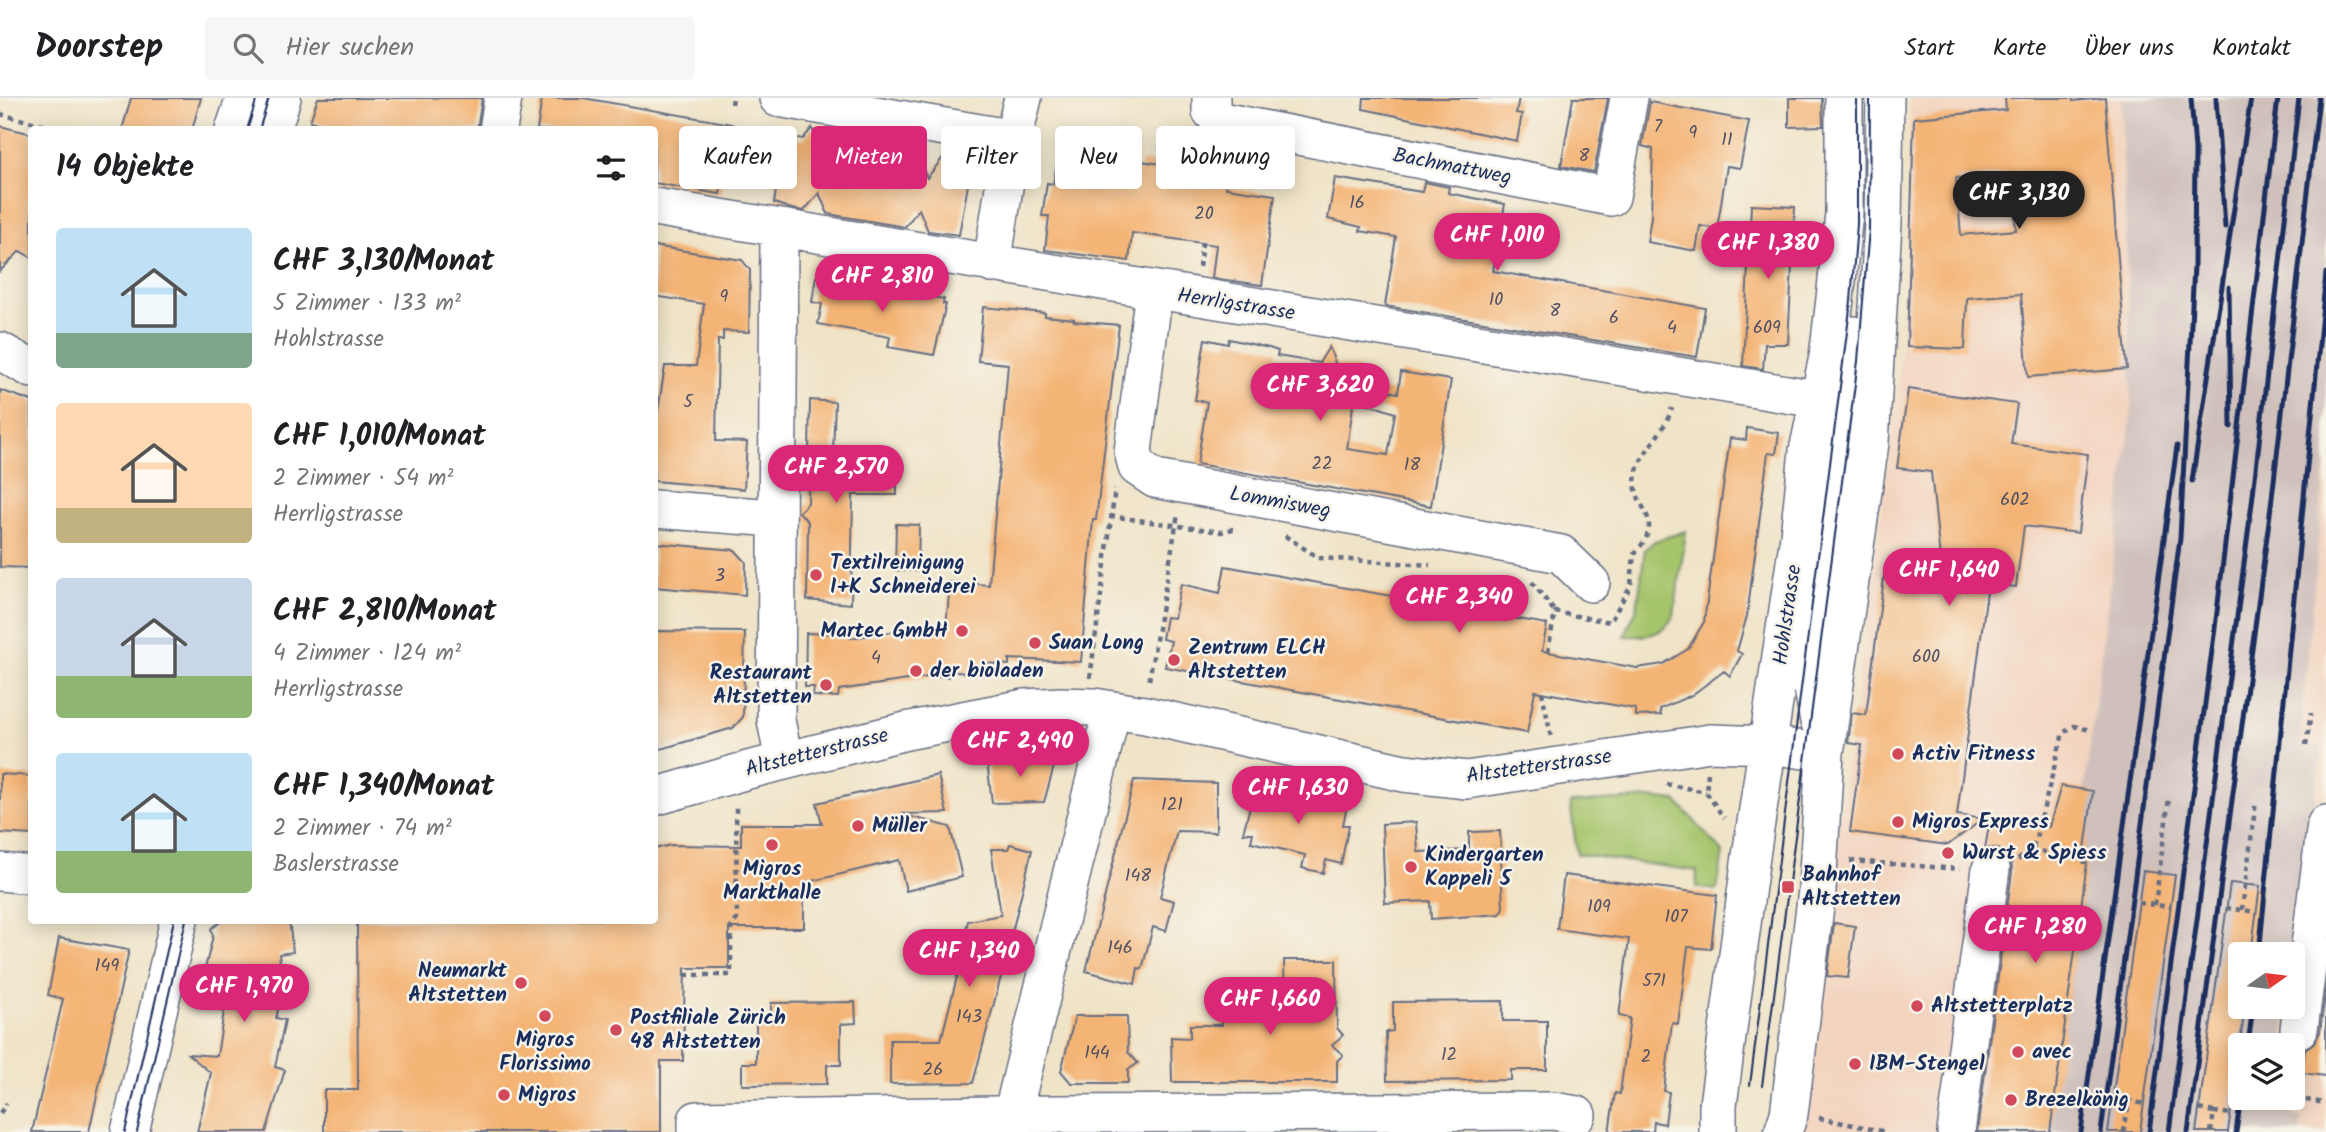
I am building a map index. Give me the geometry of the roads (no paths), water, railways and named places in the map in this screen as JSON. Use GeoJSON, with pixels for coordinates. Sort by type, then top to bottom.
{"type":"FeatureCollection","features":[{"type":"Feature","properties":{"kind":"street"},"geometry":{"type":"LineString","coordinates":[[235,126],[245,98]]}},
{"type":"Feature","properties":{"kind":"street"},"geometry":{"type":"LineString","coordinates":[[273,126],[282,98]]}},
{"type":"Feature","properties":{"kind":"street"},"geometry":{"type":"LineString","coordinates":[[499,126],[503,98]]}},
{"type":"Feature","properties":{"kind":"street"},"geometry":{"type":"LineString","coordinates":[[778,98],[941,126]]}},
{"type":"Feature","properties":{"kind":"street"},"geometry":{"type":"LineString","coordinates":[[1017,126],[1023,98]]}},
{"type":"Feature","properties":{"kind":"street","name":"Bachmattweg"},"geometry":{"type":"LineString","coordinates":[[1211,98],[1213,116],[1221,121],[1611,197],[1629,98]]}},
{"type":"Feature","properties":{"kind":"street","name":"Hohlstrasse"},"geometry":{"type":"LineString","coordinates":[[1718,1132],[1718,1105],[1749,870],[1799,536],[1808,451],[1828,357],[1844,214],[1844,98]]}},
{"type":"Feature","properties":{"kind":"street"},"geometry":{"type":"LineString","coordinates":[[1825,753],[1809,667],[1858,300],[1865,157],[1864,98]]}},
{"type":"Feature","properties":{"kind":"street"},"geometry":{"type":"LineString","coordinates":[[1783,1132],[1789,1114],[1817,891],[1825,753],[1870,443],[1883,223],[1885,98]]}},
{"type":"Feature","properties":{"kind":"street"},"geometry":{"type":"LineString","coordinates":[[992,264],[1005,189]]}},
{"type":"Feature","properties":{"kind":"street","name":"Herrligstrasse"},"geometry":{"type":"LineString","coordinates":[[658,208],[1817,399]]}},
{"type":"Feature","properties":{"kind":"street"},"geometry":{"type":"LineString","coordinates":[[779,229],[776,720],[783,761]]}},
{"type":"Feature","properties":{"kind":"street","name":"Lommisweg"},"geometry":{"type":"LineString","coordinates":[[1154,291],[1133,451],[1137,467],[1154,480],[1561,554],[1591,583]]}},
{"type":"Feature","properties":{"kind":"street"},"geometry":{"type":"LineString","coordinates":[[0,351],[28,367]]}},
{"type":"Feature","properties":{"kind":"street"},"geometry":{"type":"LineString","coordinates":[[658,509],[776,518]]}},
{"type":"Feature","properties":{"kind":"street"},"geometry":{"type":"LineString","coordinates":[[1769,745],[1809,667]]}},
{"type":"Feature","properties":{"kind":"street","name":"Altstetterstrasse"},"geometry":{"type":"LineString","coordinates":[[658,796],[783,761],[906,731],[1025,708],[1112,710],[1404,773],[1467,780],[1710,743],[1769,745],[1825,753]]}},
{"type":"Feature","properties":{"kind":"street"},"geometry":{"type":"LineString","coordinates":[[1010,1124],[1112,710]]}},
{"type":"Feature","properties":{"kind":"street"},"geometry":{"type":"LineString","coordinates":[[2299,1028],[2326,824]]}},
{"type":"Feature","properties":{"kind":"street"},"geometry":{"type":"LineString","coordinates":[[1956,1132],[1991,869]]}},
{"type":"Feature","properties":{"kind":"street"},"geometry":{"type":"LineString","coordinates":[[0,872],[28,875]]}},
{"type":"Feature","properties":{"kind":"street"},"geometry":{"type":"LineString","coordinates":[[130,1132],[178,924]]}},
{"type":"Feature","properties":{"kind":"street"},"geometry":{"type":"LineString","coordinates":[[705,1126],[1010,1124],[1553,1111],[1577,1115]]}},
{"type":"Feature","properties":{"kind":"tram line"},"geometry":{"type":"LineString","coordinates":[[248,126],[257,98]]}},
{"type":"Feature","properties":{"kind":"tram line"},"geometry":{"type":"LineString","coordinates":[[260,126],[269,98]]}},
{"type":"Feature","properties":{"kind":"tram line"},"geometry":{"type":"LineString","coordinates":[[1750,1085],[1851,301],[1857,224],[1857,98]]}},
{"type":"Feature","properties":{"kind":"tram line"},"geometry":{"type":"LineString","coordinates":[[1762,1086],[1858,361],[1869,229],[1870,98]]}},
{"type":"Feature","properties":{"kind":"tram line"},"geometry":{"type":"LineString","coordinates":[[125,1132],[173,924]]}},
{"type":"Feature","properties":{"kind":"tram line"},"geometry":{"type":"LineString","coordinates":[[137,1132],[185,924]]}},
{"type":"Feature","properties":{"kind":"railway"},"geometry":{"type":"LineString","coordinates":[[2101,1132],[2180,538],[2194,266],[2195,149],[2191,98]]}},
{"type":"Feature","properties":{"kind":"railway"},"geometry":{"type":"LineString","coordinates":[[2216,98],[2225,227]]}},
{"type":"Feature","properties":{"kind":"railway"},"geometry":{"type":"LineString","coordinates":[[2192,481],[2251,98]]}},
{"type":"Feature","properties":{"kind":"railway"},"geometry":{"type":"LineString","coordinates":[[2149,1132],[2217,612],[2278,98]]}},
{"type":"Feature","properties":{"kind":"railway"},"geometry":{"type":"LineString","coordinates":[[2169,1132],[2252,503],[2299,98]]}},
{"type":"Feature","properties":{"kind":"railway"},"geometry":{"type":"LineString","coordinates":[[2188,1132],[2271,506],[2319,98]]}},
{"type":"Feature","properties":{"kind":"railway"},"geometry":{"type":"LineString","coordinates":[[2260,942],[2326,273]]}},
{"type":"Feature","properties":{"kind":"railway"},"geometry":{"type":"LineString","coordinates":[[2229,287],[2231,427]]}},
{"type":"Feature","properties":{"kind":"railway"},"geometry":{"type":"LineString","coordinates":[[2081,1132],[2177,446]]}},
{"type":"Feature","properties":{"kind":"railway"},"geometry":{"type":"LineString","coordinates":[[2250,1033],[2251,1019]]}},
{"type":"Feature","properties":{"kind":"railway"},"geometry":{"type":"LineString","coordinates":[[2236,1132],[2239,1110]]}},
{"type":"Feature","properties":{"kind":"place","name":"Textilreinigung I+K Schneiderei"},"geometry":{"type":"Point","coordinates":[816,575]}},
{"type":"Feature","properties":{"kind":"place","name":"Martec GmbH"},"geometry":{"type":"Point","coordinates":[962,631]}},
{"type":"Feature","properties":{"kind":"place","name":"Suan Long"},"geometry":{"type":"Point","coordinates":[1035,643]}},
{"type":"Feature","properties":{"kind":"place","name":"Zentrum ELCH Altstetten"},"geometry":{"type":"Point","coordinates":[1174,660]}},
{"type":"Feature","properties":{"kind":"place","name":"der bioladen"},"geometry":{"type":"Point","coordinates":[916,671]}},
{"type":"Feature","properties":{"kind":"place","name":"Restaurant Altstetten"},"geometry":{"type":"Point","coordinates":[826,685]}},
{"type":"Feature","properties":{"kind":"place","name":"Activ Fitness"},"geometry":{"type":"Point","coordinates":[1898,754]}},
{"type":"Feature","properties":{"kind":"place","name":"Migros Express"},"geometry":{"type":"Point","coordinates":[1898,822]}},
{"type":"Feature","properties":{"kind":"place","name":"Müller"},"geometry":{"type":"Point","coordinates":[858,826]}},
{"type":"Feature","properties":{"kind":"place","name":"Migros Markthalle"},"geometry":{"type":"Point","coordinates":[772,845]}},
{"type":"Feature","properties":{"kind":"place","name":"Wurst & Spiess"},"geometry":{"type":"Point","coordinates":[1948,853]}},
{"type":"Feature","properties":{"kind":"place","name":"Kindergarten Kappeli 5"},"geometry":{"type":"Point","coordinates":[1411,867]}},
{"type":"Feature","properties":{"kind":"place","name":"Bahnhof Altstetten"},"geometry":{"type":"Point","coordinates":[1788,887]}},
{"type":"Feature","properties":{"kind":"place","name":"Neumarkt Altstetten"},"geometry":{"type":"Point","coordinates":[521,983]}},
{"type":"Feature","properties":{"kind":"place","name":"Altstetterplatz"},"geometry":{"type":"Point","coordinates":[1917,1006]}},
{"type":"Feature","properties":{"kind":"place","name":"Migros Florissimo"},"geometry":{"type":"Point","coordinates":[545,1016]}},
{"type":"Feature","properties":{"kind":"place","name":"Postfiliale Zürich 48 Altstetten"},"geometry":{"type":"Point","coordinates":[616,1030]}},
{"type":"Feature","properties":{"kind":"place","name":"avec"},"geometry":{"type":"Point","coordinates":[2018,1052]}},
{"type":"Feature","properties":{"kind":"place","name":"IBM-Stengel"},"geometry":{"type":"Point","coordinates":[1855,1064]}},
{"type":"Feature","properties":{"kind":"place","name":"Migros"},"geometry":{"type":"Point","coordinates":[504,1095]}},
{"type":"Feature","properties":{"kind":"place","name":"Brezelkönig"},"geometry":{"type":"Point","coordinates":[2011,1100]}}]}
